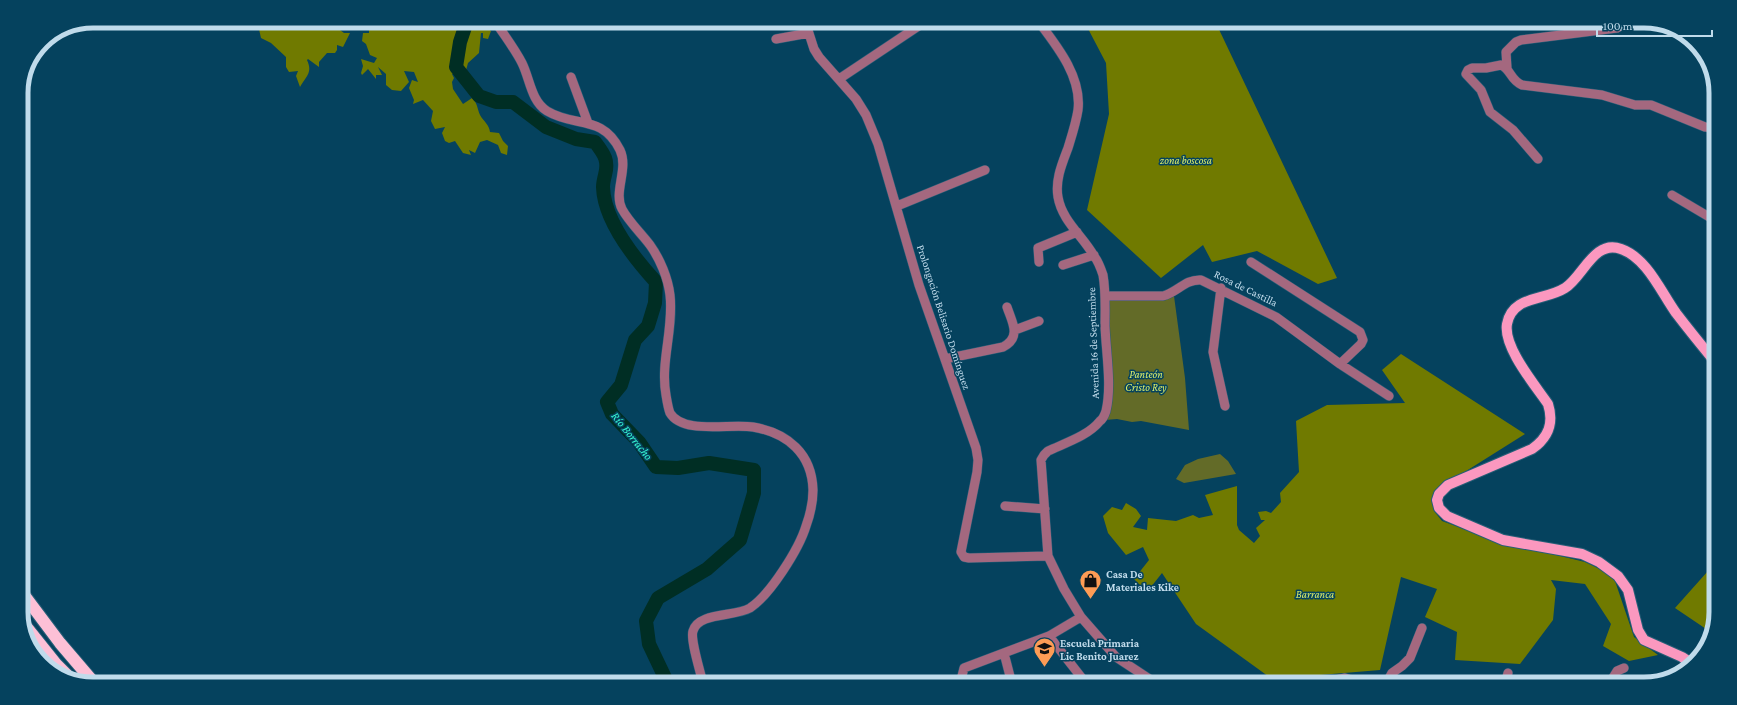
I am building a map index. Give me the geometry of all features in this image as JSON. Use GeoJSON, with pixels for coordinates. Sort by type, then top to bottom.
{"type":"FeatureCollection","features":[{"type":"Feature","properties":{"kind":"highway"},"geometry":{"type":"LineString","coordinates":[[28,601],[60,644],[89,677]]}},
{"type":"Feature","properties":{"kind":"highway"},"geometry":{"type":"LineString","coordinates":[[31,633],[60,668]]}},
{"type":"Feature","properties":{"kind":"main road"},"geometry":{"type":"LineString","coordinates":[[1687,661],[1644,640],[1638,630],[1628,590],[1618,576],[1599,562],[1582,554],[1503,540],[1447,516],[1439,508],[1437,500],[1442,490],[1448,484],[1532,448],[1540,443],[1546,436],[1551,422],[1550,409],[1510,347],[1506,331],[1508,319],[1514,309],[1528,300],[1558,292],[1568,287],[1589,261],[1604,250],[1610,248],[1621,249],[1645,267],[1676,312],[1709,354]]}},
{"type":"Feature","properties":{"kind":"street"},"geometry":{"type":"LineString","coordinates":[[499,28],[523,65],[537,101],[541,106],[545,110],[558,116],[588,123],[605,130],[613,138],[621,152],[623,162],[619,200],[622,209],[650,246],[660,263],[667,282],[670,311],[664,364],[664,384],[670,413],[679,422],[690,426],[753,427],[778,435],[796,447],[808,462],[813,489],[811,509],[806,527],[781,574],[762,598],[749,609],[733,614],[704,619],[698,622],[693,629],[692,638],[701,677]]}},
{"type":"Feature","properties":{"kind":"street","name":"Prolongación Belisario Domínguez"},"geometry":{"type":"LineString","coordinates":[[807,28],[814,49],[819,57],[856,99],[866,115],[878,144],[919,285],[976,448],[978,460],[977,472],[961,552],[964,557],[969,558],[1048,556]]}},
{"type":"Feature","properties":{"kind":"street"},"geometry":{"type":"LineString","coordinates":[[838,79],[915,28]]}},
{"type":"Feature","properties":{"kind":"street","name":"Avenida 16 de Septiembre"},"geometry":{"type":"LineString","coordinates":[[1043,28],[1070,70],[1077,91],[1078,108],[1059,174],[1057,190],[1059,203],[1066,218],[1094,255],[1102,273],[1106,296],[1105,326],[1108,366],[1106,412],[1101,421],[1081,436],[1044,454],[1041,466],[1048,556],[1064,589],[1081,617],[1116,656],[1147,677]]}},
{"type":"Feature","properties":{"kind":"street"},"geometry":{"type":"LineString","coordinates":[[1617,28],[1516,42],[1506,52],[1507,68],[1512,78],[1522,84],[1597,94],[1616,98],[1636,105],[1651,105],[1709,127]]}},
{"type":"Feature","properties":{"kind":"street"},"geometry":{"type":"LineString","coordinates":[[776,39],[809,33]]}},
{"type":"Feature","properties":{"kind":"street"},"geometry":{"type":"LineString","coordinates":[[1507,68],[1501,65],[1486,68],[1472,68],[1466,73],[1481,90],[1490,112],[1513,130],[1538,159]]}},
{"type":"Feature","properties":{"kind":"street"},"geometry":{"type":"LineString","coordinates":[[571,77],[588,123]]}},
{"type":"Feature","properties":{"kind":"street"},"geometry":{"type":"LineString","coordinates":[[897,206],[985,170]]}},
{"type":"Feature","properties":{"kind":"street"},"geometry":{"type":"LineString","coordinates":[[1672,195],[1709,217]]}},
{"type":"Feature","properties":{"kind":"street"},"geometry":{"type":"LineString","coordinates":[[1039,262],[1038,248],[1077,232]]}},
{"type":"Feature","properties":{"kind":"street"},"geometry":{"type":"LineString","coordinates":[[1063,265],[1094,255]]}},
{"type":"Feature","properties":{"kind":"street","name":"Rosa de Castilla"},"geometry":{"type":"LineString","coordinates":[[1252,262],[1360,332],[1363,340],[1361,344],[1340,364]]}},
{"type":"Feature","properties":{"kind":"street","name":"Rosa de Castilla"},"geometry":{"type":"LineString","coordinates":[[1106,296],[1163,296],[1171,294],[1187,282],[1201,280],[1276,316],[1340,364],[1389,396]]}},
{"type":"Feature","properties":{"kind":"street"},"geometry":{"type":"LineString","coordinates":[[1220,288],[1213,352],[1225,406]]}},
{"type":"Feature","properties":{"kind":"street"},"geometry":{"type":"LineString","coordinates":[[945,359],[1003,347],[1009,344],[1013,338],[1015,330],[1007,308]]}},
{"type":"Feature","properties":{"kind":"street"},"geometry":{"type":"LineString","coordinates":[[1015,330],[1039,321]]}},
{"type":"Feature","properties":{"kind":"street"},"geometry":{"type":"LineString","coordinates":[[1004,506],[1045,509]]}},
{"type":"Feature","properties":{"kind":"street"},"geometry":{"type":"LineString","coordinates":[[962,677],[964,668],[1049,636],[1081,617]]}},
{"type":"Feature","properties":{"kind":"street"},"geometry":{"type":"LineString","coordinates":[[1390,677],[1392,673],[1410,658],[1422,628]]}},
{"type":"Feature","properties":{"kind":"street"},"geometry":{"type":"LineString","coordinates":[[1049,636],[1081,677]]}},
{"type":"Feature","properties":{"kind":"street"},"geometry":{"type":"LineString","coordinates":[[1004,653],[1010,677]]}},
{"type":"Feature","properties":{"kind":"street"},"geometry":{"type":"LineString","coordinates":[[1613,677],[1617,671],[1624,668]]}},
{"type":"Feature","properties":{"kind":"street"},"geometry":{"type":"LineString","coordinates":[[1507,677],[1508,672]]}},
{"type":"Feature","properties":{"kind":"green space"},"geometry":{"type":"Polygon","coordinates":[[[259,28],[341,28],[340,30],[344,33],[350,33],[343,47],[337,45],[337,50],[335,53],[327,53],[319,62],[319,67],[308,59],[307,60],[309,64],[309,71],[300,87],[296,76],[298,71],[289,72],[286,67],[286,57],[271,43],[261,38],[259,28]]]}},
{"type":"Feature","properties":{"kind":"green space"},"geometry":{"type":"Polygon","coordinates":[[[369,28],[488,28],[491,31],[488,39],[483,38],[483,33],[481,33],[479,53],[468,63],[465,74],[452,74],[454,78],[452,82],[453,89],[463,104],[472,98],[474,100],[480,115],[489,127],[490,132],[499,133],[503,141],[508,146],[507,155],[501,153],[498,145],[487,140],[480,142],[475,153],[469,150],[471,155],[463,153],[455,141],[449,143],[445,141],[442,133],[445,127],[435,129],[431,121],[433,111],[423,100],[413,104],[414,100],[409,88],[412,80],[418,82],[414,72],[404,71],[409,82],[401,91],[392,90],[386,85],[386,74],[378,67],[382,75],[376,75],[376,79],[368,69],[362,75],[361,73],[363,66],[361,59],[374,63],[377,58],[370,55],[366,44],[362,41],[363,33],[369,33],[369,28]]]}},
{"type":"Feature","properties":{"kind":"green space","name":"zona boscosa"},"geometry":{"type":"Polygon","coordinates":[[[1088,28],[1218,28],[1337,278],[1318,284],[1257,251],[1212,262],[1203,245],[1161,278],[1087,210],[1109,114],[1106,63],[1088,28]]]}},
{"type":"Feature","properties":{"kind":"green space","name":"Panteón Cristo Rey"},"geometry":{"type":"Polygon","coordinates":[[[1174,296],[1185,378],[1189,430],[1141,421],[1132,422],[1117,419],[1105,420],[1106,298],[1174,296]]]}},
{"type":"Feature","properties":{"kind":"green space","name":"Barranca"},"geometry":{"type":"Polygon","coordinates":[[[1401,354],[1525,434],[1436,490],[1432,498],[1434,511],[1442,521],[1494,540],[1585,562],[1608,573],[1615,581],[1634,637],[1658,655],[1629,661],[1603,646],[1611,624],[1585,584],[1551,580],[1556,589],[1553,620],[1520,664],[1455,660],[1457,632],[1425,617],[1437,589],[1401,577],[1380,670],[1296,677],[1269,677],[1196,624],[1162,573],[1147,592],[1134,579],[1149,560],[1143,547],[1126,555],[1108,533],[1103,516],[1112,507],[1122,510],[1126,503],[1136,509],[1141,516],[1133,527],[1147,530],[1148,518],[1176,521],[1193,515],[1199,518],[1213,515],[1205,495],[1237,486],[1237,525],[1239,530],[1254,543],[1260,536],[1256,528],[1265,520],[1261,520],[1258,512],[1266,511],[1271,513],[1281,502],[1280,493],[1299,472],[1296,421],[1327,405],[1405,403],[1382,370],[1401,354]]]}},
{"type":"Feature","properties":{"kind":"green space"},"geometry":{"type":"Polygon","coordinates":[[[1220,454],[1228,461],[1236,474],[1184,483],[1176,479],[1185,465],[1198,459],[1220,454]]]}},
{"type":"Feature","properties":{"kind":"green space"},"geometry":{"type":"Polygon","coordinates":[[[1709,570],[1709,612],[1707,629],[1675,608],[1709,570]]]}},
{"type":"Feature","properties":{"kind":"waterway","name":"Río Borracho"},"geometry":{"type":"LineString","coordinates":[[465,28],[460,42],[456,67],[479,96],[496,102],[513,102],[546,127],[576,139],[595,142],[606,161],[603,187],[609,213],[630,251],[656,282],[655,303],[648,326],[635,340],[621,385],[607,402],[612,414],[639,442],[656,467],[678,468],[709,463],[754,470],[754,493],[740,540],[707,569],[658,598],[646,621],[649,644],[665,677]]}},
{"type":"Feature","properties":{"kind":"place","name":"Casa De Materiales Kike"},"geometry":{"type":"Point","coordinates":[1091,600]}},
{"type":"Feature","properties":{"kind":"place","name":"Escuela Primaria Lic Benito Juarez"},"geometry":{"type":"Point","coordinates":[1044,668]}}]}
